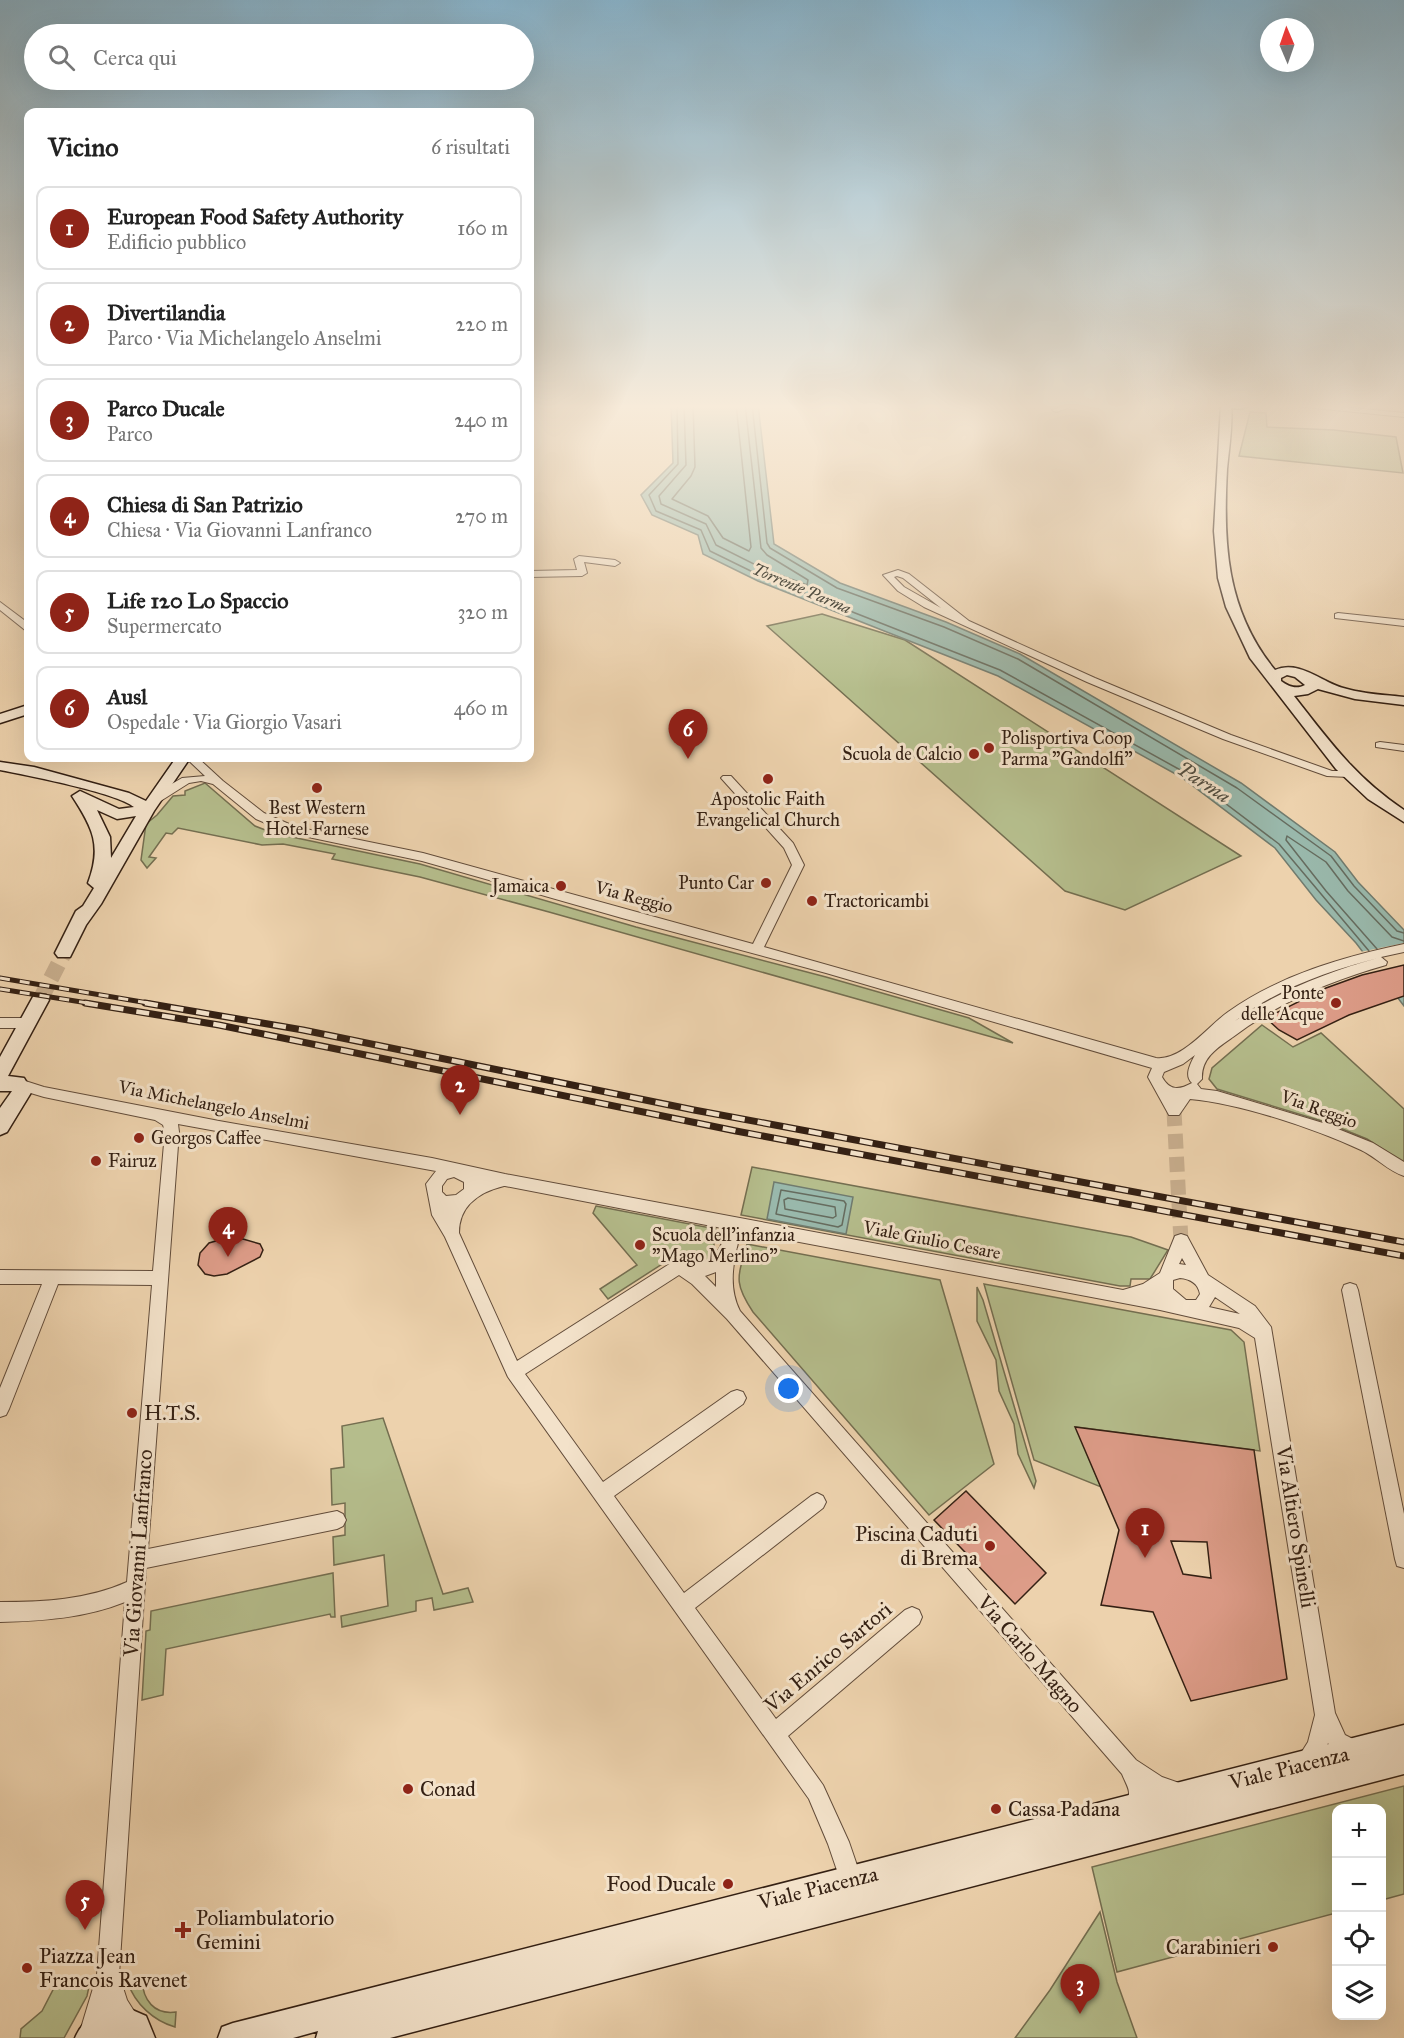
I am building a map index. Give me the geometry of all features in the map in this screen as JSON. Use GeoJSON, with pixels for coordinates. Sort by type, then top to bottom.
{"type":"FeatureCollection","features":[{"type":"Feature","properties":{"kind":"main road"},"geometry":{"type":"LineString","coordinates":[[1221,499],[1224,579],[1255,654],[1297,707],[1324,747],[1348,774],[1373,796],[1404,817]]}},
{"type":"Feature","properties":{"kind":"main road"},"geometry":{"type":"LineString","coordinates":[[1254,647],[1305,681]]}},
{"type":"Feature","properties":{"kind":"main road"},"geometry":{"type":"LineString","coordinates":[[1276,682],[1279,672],[1346,693],[1404,701]]}},
{"type":"Feature","properties":{"kind":"main road"},"geometry":{"type":"LineString","coordinates":[[1276,682],[1290,691],[1305,681]]}},
{"type":"Feature","properties":{"kind":"main road"},"geometry":{"type":"LineString","coordinates":[[1297,707],[1298,696],[1305,681]]}},
{"type":"Feature","properties":{"kind":"main road"},"geometry":{"type":"LineString","coordinates":[[7,717],[24,711]]}},
{"type":"Feature","properties":{"kind":"main road"},"geometry":{"type":"LineString","coordinates":[[80,921],[93,904],[150,805],[180,762]]}},
{"type":"Feature","properties":{"kind":"main road"},"geometry":{"type":"LineString","coordinates":[[0,766],[34,772],[129,797],[150,805]]}},
{"type":"Feature","properties":{"kind":"main road"},"geometry":{"type":"LineString","coordinates":[[56,779],[80,796],[115,814],[125,814],[150,805]]}},
{"type":"Feature","properties":{"kind":"main road"},"geometry":{"type":"LineString","coordinates":[[64,953],[100,873],[104,847],[96,819],[80,796]]}},
{"type":"Feature","properties":{"kind":"main road"},"geometry":{"type":"LineString","coordinates":[[0,1126],[13,1079],[2,1066],[40,1000]]}},
{"type":"Feature","properties":{"kind":"main road","name":"Viale Piacenza"},"geometry":{"type":"LineString","coordinates":[[233,2038],[1404,1738]]}},
{"type":"Feature","properties":{"kind":"main road","name":"Viale Piacenza"},"geometry":{"type":"LineString","coordinates":[[331,2038],[1404,1760]]}},
{"type":"Feature","properties":{"kind":"main road"},"geometry":{"type":"LineString","coordinates":[[90,2038],[100,2027],[113,2021],[125,2021],[141,2034]]}},
{"type":"Feature","properties":{"kind":"street"},"geometry":{"type":"LineString","coordinates":[[534,574],[582,573],[579,559],[615,563]]}},
{"type":"Feature","properties":{"kind":"street"},"geometry":{"type":"LineString","coordinates":[[977,629],[906,576],[898,573],[888,575],[890,581],[915,598],[977,629],[1223,736],[1260,747],[1331,774],[1348,774]]}},
{"type":"Feature","properties":{"kind":"street"},"geometry":{"type":"LineString","coordinates":[[0,605],[24,625]]}},
{"type":"Feature","properties":{"kind":"street"},"geometry":{"type":"LineString","coordinates":[[1338,616],[1404,623]]}},
{"type":"Feature","properties":{"kind":"street"},"geometry":{"type":"LineString","coordinates":[[1380,745],[1404,748]]}},
{"type":"Feature","properties":{"kind":"street","name":"Via Reggio"},"geometry":{"type":"LineString","coordinates":[[196,762],[257,814],[286,828],[423,857],[1117,1052],[1184,1068],[1191,1087],[1318,1126],[1368,1147],[1404,1170]]}},
{"type":"Feature","properties":{"kind":"street"},"geometry":{"type":"LineString","coordinates":[[150,805],[179,783],[191,779],[204,778],[219,783]]}},
{"type":"Feature","properties":{"kind":"street"},"geometry":{"type":"LineString","coordinates":[[727,778],[789,846],[798,865],[756,950]]}},
{"type":"Feature","properties":{"kind":"street"},"geometry":{"type":"LineString","coordinates":[[1159,1085],[1155,1073],[1159,1068],[1179,1060],[1228,1019],[1330,968],[1404,948]]}},
{"type":"Feature","properties":{"kind":"street"},"geometry":{"type":"LineString","coordinates":[[1191,1087],[1197,1062],[1204,1053],[1276,996],[1344,973],[1404,957]]}},
{"type":"Feature","properties":{"kind":"street"},"geometry":{"type":"LineString","coordinates":[[0,1023],[28,1023]]}},
{"type":"Feature","properties":{"kind":"street","name":"Via Reggio"},"geometry":{"type":"LineString","coordinates":[[1117,1052],[1136,1064],[1159,1085],[1174,1111],[1191,1087]]}},
{"type":"Feature","properties":{"kind":"street"},"geometry":{"type":"LineString","coordinates":[[11,1090],[47,1100],[49,1103]]}},
{"type":"Feature","properties":{"kind":"street","name":"Via Michelangelo Anselmi"},"geometry":{"type":"LineString","coordinates":[[11,1090],[44,1092],[736,1223]]}},
{"type":"Feature","properties":{"kind":"street"},"geometry":{"type":"LineString","coordinates":[[157,1114],[170,1122],[172,1132]]}},
{"type":"Feature","properties":{"kind":"street"},"geometry":{"type":"LineString","coordinates":[[172,1132],[176,1124],[192,1121]]}},
{"type":"Feature","properties":{"kind":"street","name":"Via Giovanni Lanfranco"},"geometry":{"type":"LineString","coordinates":[[90,2038],[108,1976],[126,1706],[172,1132]]}},
{"type":"Feature","properties":{"kind":"street","name":"Via Michelangelo Anselmi"},"geometry":{"type":"LineString","coordinates":[[402,1160],[427,1174],[440,1200],[449,1203],[459,1201],[483,1186],[505,1180]]}},
{"type":"Feature","properties":{"kind":"street"},"geometry":{"type":"LineString","coordinates":[[434,1192],[435,1182],[441,1175],[460,1172],[468,1175],[472,1181],[472,1189],[453,1215],[451,1233]]}},
{"type":"Feature","properties":{"kind":"street","name":"Via Enrico Sartori"},"geometry":{"type":"LineString","coordinates":[[434,1192],[436,1207],[451,1233],[514,1372],[822,1803],[851,1880]]}},
{"type":"Feature","properties":{"kind":"street","name":"Via Carlo Magno"},"geometry":{"type":"LineString","coordinates":[[736,1223],[728,1249],[723,1279],[734,1316],[1129,1767],[1157,1786],[1189,1793]]}},
{"type":"Feature","properties":{"kind":"street","name":"Viale Giulio Cesare"},"geometry":{"type":"LineString","coordinates":[[736,1223],[1186,1307],[1245,1323],[1259,1330],[1266,1339]]}},
{"type":"Feature","properties":{"kind":"street"},"geometry":{"type":"LineString","coordinates":[[1181,1241],[1202,1280],[1208,1291],[1205,1302],[1195,1308],[1172,1301],[1166,1293],[1164,1285],[1166,1278],[1181,1241]]}},
{"type":"Feature","properties":{"kind":"street"},"geometry":{"type":"LineString","coordinates":[[514,1372],[675,1269],[699,1271],[710,1268],[721,1260],[728,1249]]}},
{"type":"Feature","properties":{"kind":"street"},"geometry":{"type":"LineString","coordinates":[[688,1269],[734,1316]]}},
{"type":"Feature","properties":{"kind":"street"},"geometry":{"type":"LineString","coordinates":[[1121,1295],[1130,1295],[1148,1288],[1172,1273],[1180,1271],[1190,1272],[1202,1280]]}},
{"type":"Feature","properties":{"kind":"street"},"geometry":{"type":"LineString","coordinates":[[0,1277],[159,1278]]}},
{"type":"Feature","properties":{"kind":"street"},"geometry":{"type":"LineString","coordinates":[[0,1409],[53,1277]]}},
{"type":"Feature","properties":{"kind":"street","name":"Via Altiero Spinelli"},"geometry":{"type":"LineString","coordinates":[[1202,1280],[1253,1314],[1262,1325],[1325,1715],[1340,1744],[1352,1749],[1364,1749]]}},
{"type":"Feature","properties":{"kind":"street"},"geometry":{"type":"LineString","coordinates":[[1350,1290],[1404,1558]]}},
{"type":"Feature","properties":{"kind":"street"},"geometry":{"type":"LineString","coordinates":[[601,1494],[737,1398]]}},
{"type":"Feature","properties":{"kind":"street"},"geometry":{"type":"LineString","coordinates":[[682,1606],[818,1502]]}},
{"type":"Feature","properties":{"kind":"street"},"geometry":{"type":"LineString","coordinates":[[138,1560],[337,1520]]}},
{"type":"Feature","properties":{"kind":"street"},"geometry":{"type":"LineString","coordinates":[[0,1612],[49,1612],[120,1596],[136,1587]]}},
{"type":"Feature","properties":{"kind":"street","name":"Via Enrico Sartori"},"geometry":{"type":"LineString","coordinates":[[774,1734],[912,1617]]}},
{"type":"Feature","properties":{"kind":"street","name":"Via Altiero Spinelli"},"geometry":{"type":"LineString","coordinates":[[1292,1767],[1313,1755],[1325,1715]]}},
{"type":"Feature","properties":{"kind":"street","name":"Via Carlo Magno"},"geometry":{"type":"LineString","coordinates":[[1129,1767],[1141,1798],[1140,1803],[1134,1808]]}},
{"type":"Feature","properties":{"kind":"street","name":"Via Giovanni Lanfranco"},"geometry":{"type":"LineString","coordinates":[[108,1976],[118,2006],[141,2034]]}},
{"type":"Feature","properties":{"kind":"green space","name":"Polisportiva Coop Parma \"Gandolfi\""},"geometry":{"type":"Polygon","coordinates":[[[822,614],[905,640],[1241,856],[1125,910],[1065,891],[767,626],[822,614]]]}},
{"type":"Feature","properties":{"kind":"green space"},"geometry":{"type":"Polygon","coordinates":[[[205,783],[255,826],[273,833],[420,864],[636,927],[826,977],[969,1018],[1013,1043],[420,877],[332,859],[335,854],[283,844],[262,845],[178,828],[172,834],[166,833],[149,857],[156,858],[147,868],[141,860],[146,824],[173,796],[185,795],[185,791],[205,783]]]}},
{"type":"Feature","properties":{"kind":"green space"},"geometry":{"type":"Polygon","coordinates":[[[1262,1025],[1293,1047],[1321,1033],[1404,1109],[1404,1163],[1367,1139],[1325,1122],[1217,1089],[1209,1079],[1212,1068],[1262,1025]]]}},
{"type":"Feature","properties":{"kind":"green space"},"geometry":{"type":"Polygon","coordinates":[[[752,1167],[1131,1237],[1168,1250],[1150,1279],[1131,1279],[1130,1286],[1120,1286],[741,1215],[752,1167]]]}},
{"type":"Feature","properties":{"kind":"green space"},"geometry":{"type":"Polygon","coordinates":[[[596,1206],[716,1229],[715,1233],[709,1232],[708,1235],[714,1244],[714,1251],[708,1260],[697,1263],[681,1255],[673,1257],[608,1299],[600,1289],[637,1265],[593,1213],[596,1206]]]}},
{"type":"Feature","properties":{"kind":"green space"},"geometry":{"type":"Polygon","coordinates":[[[747,1244],[940,1280],[994,1464],[929,1515],[753,1312],[742,1293],[739,1279],[747,1244]]]}},
{"type":"Feature","properties":{"kind":"green space"},"geometry":{"type":"Polygon","coordinates":[[[984,1284],[1231,1330],[1244,1342],[1260,1451],[1076,1427],[1101,1487],[1034,1460],[984,1284]]]}},
{"type":"Feature","properties":{"kind":"green space"},"geometry":{"type":"Polygon","coordinates":[[[977,1287],[983,1300],[1036,1481],[1034,1488],[1018,1454],[1014,1424],[999,1391],[996,1360],[977,1321],[977,1287]]]}},
{"type":"Feature","properties":{"kind":"green space"},"geometry":{"type":"Polygon","coordinates":[[[383,1418],[443,1594],[468,1588],[473,1602],[434,1610],[432,1598],[416,1601],[416,1611],[342,1627],[341,1616],[388,1606],[384,1555],[334,1565],[333,1537],[345,1535],[345,1503],[332,1505],[331,1469],[344,1467],[342,1426],[383,1418]]]}},
{"type":"Feature","properties":{"kind":"green space"},"geometry":{"type":"Polygon","coordinates":[[[333,1573],[335,1617],[331,1617],[330,1614],[166,1649],[163,1695],[142,1700],[146,1631],[150,1630],[151,1611],[333,1573]]]}},
{"type":"Feature","properties":{"kind":"green space"},"geometry":{"type":"Polygon","coordinates":[[[1404,1786],[1404,1894],[1386,1899],[1386,1804],[1335,1804],[1404,1786]]]}},
{"type":"Feature","properties":{"kind":"green space"},"geometry":{"type":"Polygon","coordinates":[[[1332,1805],[1332,1914],[1117,1972],[1092,1867],[1332,1805]]]}},
{"type":"Feature","properties":{"kind":"green space"},"geometry":{"type":"Polygon","coordinates":[[[1100,1912],[1117,1982],[1137,2038],[1015,2038],[1050,1990],[1100,1912]]]}},
{"type":"Feature","properties":{"kind":"green space"},"geometry":{"type":"Polygon","coordinates":[[[91,1977],[87,1996],[64,2038],[20,2038],[21,2029],[42,2011],[55,1986],[91,1977]]]}},
{"type":"Feature","properties":{"kind":"green space"},"geometry":{"type":"Polygon","coordinates":[[[142,1980],[147,2000],[151,2005],[162,2011],[176,2012],[175,2027],[160,2021],[146,2011],[135,1998],[128,1983],[142,1980]]]}},
{"type":"Feature","properties":{"kind":"water"},"geometry":{"type":"Polygon","coordinates":[[[643,499],[769,499],[774,544],[840,583],[946,622],[1020,654],[1241,783],[1335,852],[1358,882],[1404,930],[1404,1006],[1356,943],[1316,900],[1275,848],[1181,777],[998,676],[758,581],[703,554],[698,535],[652,515],[643,499]]]}},
{"type":"Feature","properties":{"kind":"water"},"geometry":{"type":"Polygon","coordinates":[[[774,1182],[853,1197],[846,1234],[767,1219],[774,1182]]]}},
{"type":"Feature","properties":{"kind":"pier"},"geometry":{"type":"Polygon","coordinates":[[[1404,943],[1404,965],[1374,972],[1360,952],[1404,943]]]}},
{"type":"Feature","properties":{"kind":"building","name":"Ponte delle Acque"},"geometry":{"type":"Polygon","coordinates":[[[1404,965],[1404,996],[1349,1015],[1297,1040],[1279,1030],[1266,1018],[1326,988],[1362,975],[1404,965]]]}},
{"type":"Feature","properties":{"kind":"building"},"geometry":{"type":"Polygon","coordinates":[[[226,1238],[243,1239],[260,1244],[263,1250],[260,1257],[227,1274],[214,1276],[205,1274],[198,1265],[200,1253],[209,1243],[226,1238]]]}},
{"type":"Feature","properties":{"kind":"building"},"geometry":{"type":"Polygon","coordinates":[[[1075,1427],[1254,1450],[1287,1679],[1191,1701],[1153,1612],[1101,1605],[1119,1530],[1075,1427]],[[1171,1541],[1183,1574],[1211,1578],[1207,1542],[1171,1541]]]}},
{"type":"Feature","properties":{"kind":"building","name":"Piscina Caduti di Brema"},"geometry":{"type":"Polygon","coordinates":[[[966,1491],[1046,1573],[1015,1604],[934,1520],[966,1491]]]}},
{"type":"Feature","properties":{"kind":"tunnel"},"geometry":{"type":"LineString","coordinates":[[40,1000],[64,953]]}},
{"type":"Feature","properties":{"kind":"tunnel"},"geometry":{"type":"LineString","coordinates":[[1174,1111],[1181,1241]]}},
{"type":"Feature","properties":{"kind":"railway"},"geometry":{"type":"LineString","coordinates":[[0,978],[154,1004]]}},
{"type":"Feature","properties":{"kind":"railway"},"geometry":{"type":"LineString","coordinates":[[0,989],[94,1004]]}},
{"type":"Feature","properties":{"kind":"railway"},"geometry":{"type":"LineString","coordinates":[[85,1003],[219,1025],[736,1131],[1404,1256]]}},
{"type":"Feature","properties":{"kind":"railway"},"geometry":{"type":"LineString","coordinates":[[145,1003],[303,1030],[694,1110],[1404,1242]]}},
{"type":"Feature","properties":{"kind":"place","name":"Polisportiva Coop Parma \"Gandolfi\""},"geometry":{"type":"Point","coordinates":[989,748]}},
{"type":"Feature","properties":{"kind":"place","name":"Scuola de Calcio"},"geometry":{"type":"Point","coordinates":[974,754]}},
{"type":"Feature","properties":{"kind":"place","name":"Ausl"},"geometry":{"type":"Point","coordinates":[688,759]}},
{"type":"Feature","properties":{"kind":"place","name":"Apostolic Faith Evangelical Church"},"geometry":{"type":"Point","coordinates":[768,779]}},
{"type":"Feature","properties":{"kind":"place","name":"Best Western Hotel Farnese"},"geometry":{"type":"Point","coordinates":[317,788]}},
{"type":"Feature","properties":{"kind":"place","name":"Punto Car"},"geometry":{"type":"Point","coordinates":[766,883]}},
{"type":"Feature","properties":{"kind":"place","name":"Jamaica"},"geometry":{"type":"Point","coordinates":[561,886]}},
{"type":"Feature","properties":{"kind":"place","name":"Tractoricambi"},"geometry":{"type":"Point","coordinates":[812,901]}},
{"type":"Feature","properties":{"kind":"place","name":"Ponte delle Acque"},"geometry":{"type":"Point","coordinates":[1336,1003]}},
{"type":"Feature","properties":{"kind":"place","name":"Divertilandia"},"geometry":{"type":"Point","coordinates":[460,1115]}},
{"type":"Feature","properties":{"kind":"place","name":"Georgos Caffee"},"geometry":{"type":"Point","coordinates":[139,1138]}},
{"type":"Feature","properties":{"kind":"place","name":"Fairuz"},"geometry":{"type":"Point","coordinates":[96,1161]}},
{"type":"Feature","properties":{"kind":"place","name":"Scuola dell'infanzia \"Mago Merlino\""},"geometry":{"type":"Point","coordinates":[640,1245]}},
{"type":"Feature","properties":{"kind":"place","name":"Chiesa di San Patrizio"},"geometry":{"type":"Point","coordinates":[228,1257]}},
{"type":"Feature","properties":{"kind":"place","name":"H.T.S."},"geometry":{"type":"Point","coordinates":[132,1413]}},
{"type":"Feature","properties":{"kind":"place","name":"Piscina Caduti di Brema"},"geometry":{"type":"Point","coordinates":[990,1546]}},
{"type":"Feature","properties":{"kind":"place","name":"European Food Safety Authority"},"geometry":{"type":"Point","coordinates":[1145,1558]}},
{"type":"Feature","properties":{"kind":"place","name":"Conad"},"geometry":{"type":"Point","coordinates":[408,1789]}},
{"type":"Feature","properties":{"kind":"place","name":"Cassa Padana"},"geometry":{"type":"Point","coordinates":[996,1809]}},
{"type":"Feature","properties":{"kind":"place","name":"Food Ducale"},"geometry":{"type":"Point","coordinates":[728,1884]}},
{"type":"Feature","properties":{"kind":"place","name":"Life 120 Lo Spaccio"},"geometry":{"type":"Point","coordinates":[85,1930]}},
{"type":"Feature","properties":{"kind":"place","name":"Poliambulatorio Gemini"},"geometry":{"type":"Point","coordinates":[183,1930]}},
{"type":"Feature","properties":{"kind":"place","name":"Carabinieri"},"geometry":{"type":"Point","coordinates":[1273,1947]}},
{"type":"Feature","properties":{"kind":"place","name":"Piazza Jean Francois Ravenet"},"geometry":{"type":"Point","coordinates":[27,1968]}},
{"type":"Feature","properties":{"kind":"place","name":"Parco Ducale"},"geometry":{"type":"Point","coordinates":[1080,2014]}},
{"type":"Feature","properties":{"kind":"water label","name":"Torrente Parma"},"geometry":{"type":"Point","coordinates":[802,588]}},
{"type":"Feature","properties":{"kind":"water label","name":"Parma"},"geometry":{"type":"Point","coordinates":[1204,782]}}]}
